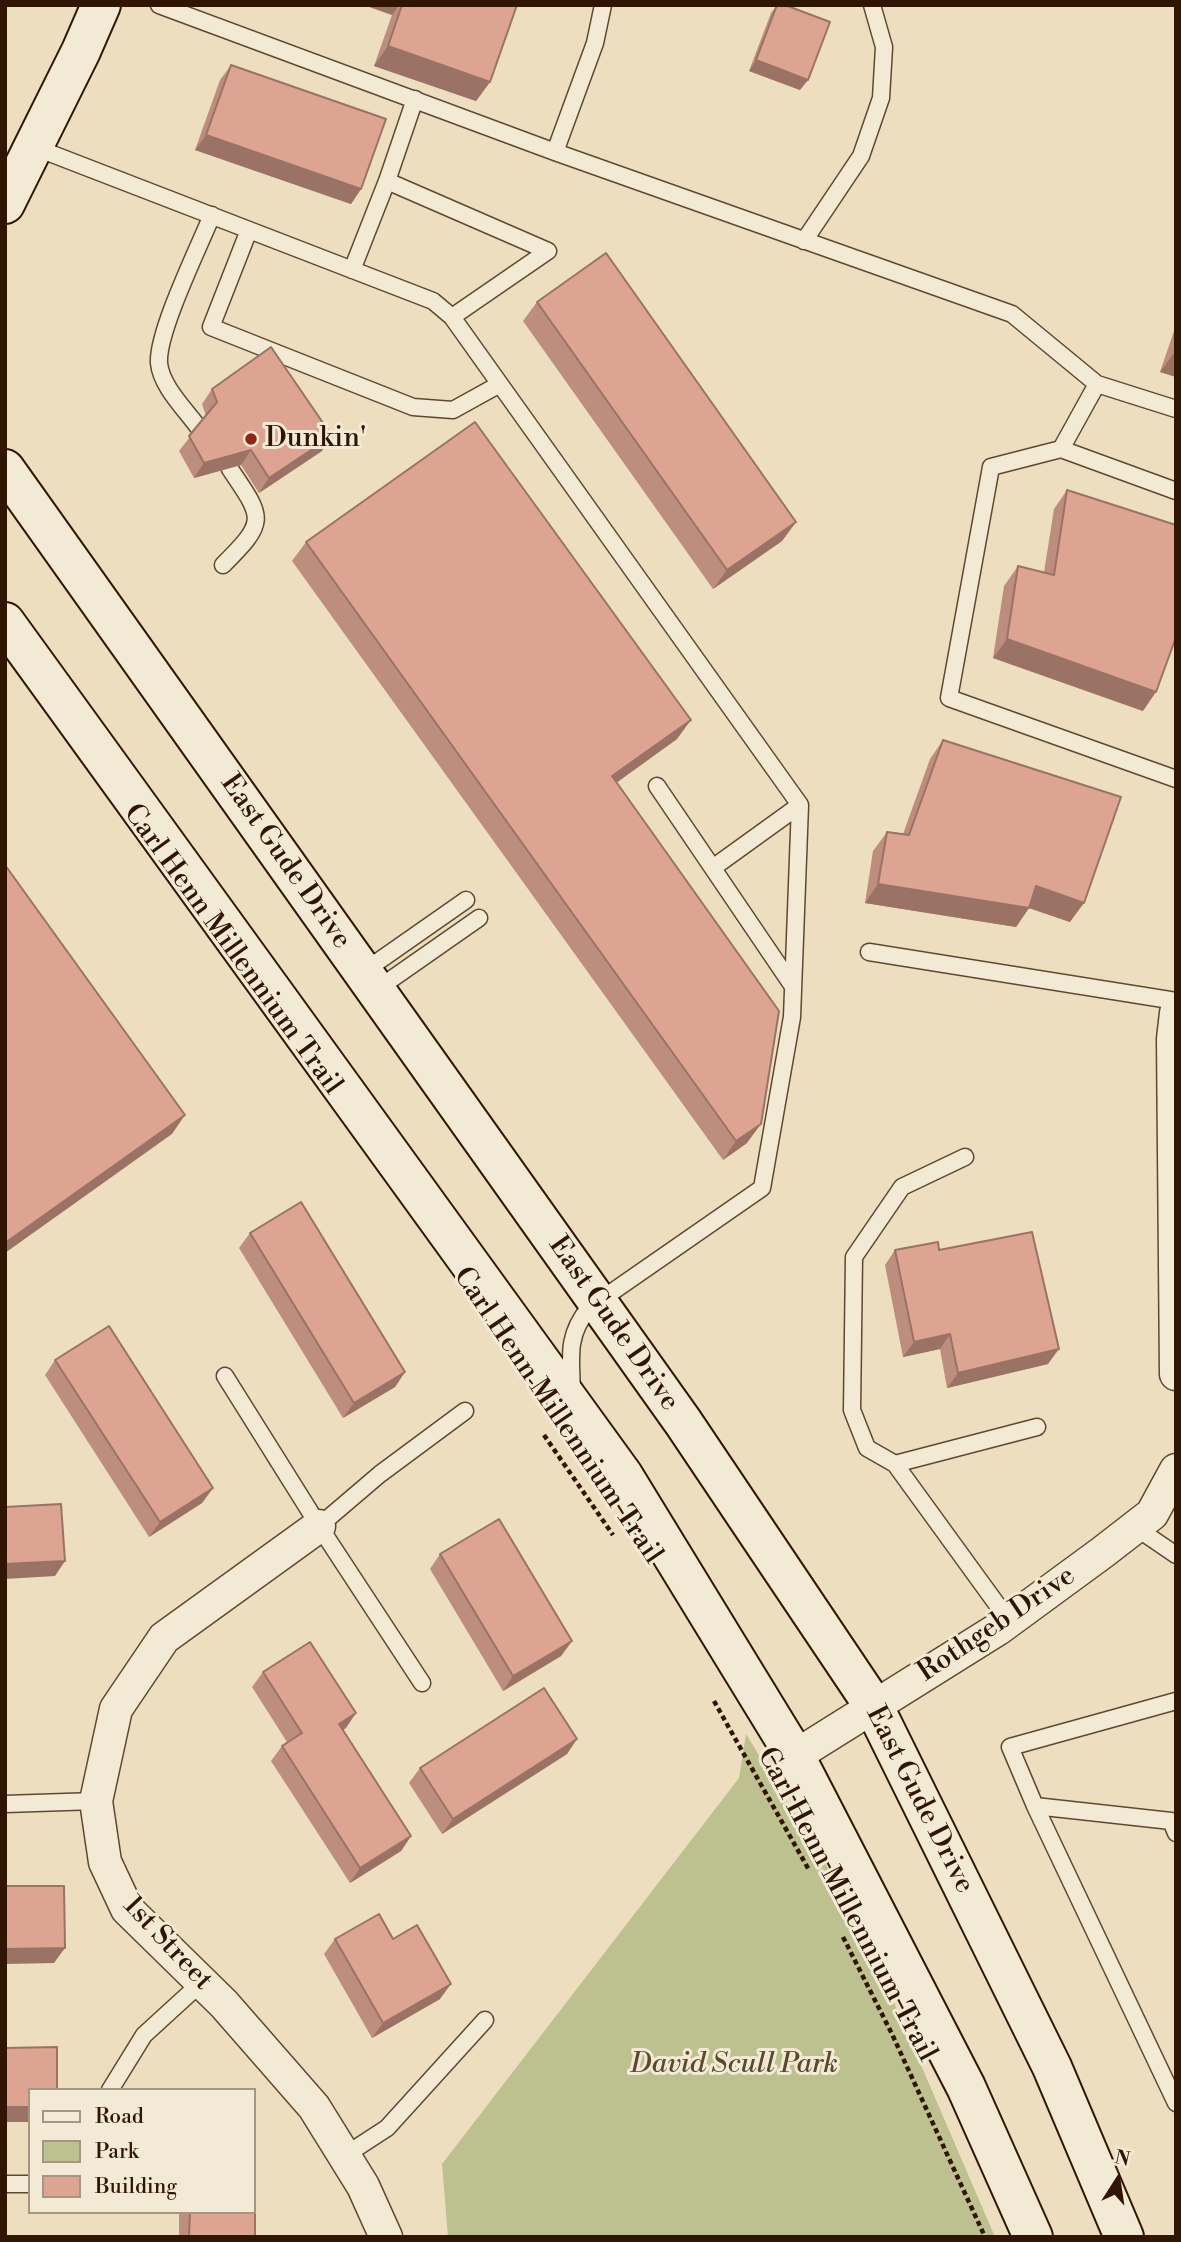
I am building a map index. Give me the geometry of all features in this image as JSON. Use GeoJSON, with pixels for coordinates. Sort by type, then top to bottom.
{"type":"FeatureCollection","features":[{"type":"Feature","properties":{"kind":"main road"},"geometry":{"type":"LineString","coordinates":[[5,204],[101,5]]}},
{"type":"Feature","properties":{"kind":"main road","name":"East Gude Drive"},"geometry":{"type":"LineString","coordinates":[[5,469],[683,1422],[873,1705],[1052,2067],[1124,2237]]}},
{"type":"Feature","properties":{"kind":"main road"},"geometry":{"type":"LineString","coordinates":[[5,622],[623,1475],[794,1756],[966,2087],[1033,2237]]}},
{"type":"Feature","properties":{"kind":"street"},"geometry":{"type":"LineString","coordinates":[[1176,1013],[1173,1039],[1176,1374]]}},
{"type":"Feature","properties":{"kind":"street","name":"Rothgeb Drive"},"geometry":{"type":"LineString","coordinates":[[794,1756],[1009,1621],[1135,1527],[1152,1514],[1176,1469]]}},
{"type":"Feature","properties":{"kind":"street","name":"1st Street"},"geometry":{"type":"LineString","coordinates":[[319,1526],[164,1638],[116,1709],[96,1801],[104,1862],[127,1909],[225,2004],[314,2107],[363,2186],[386,2237]]}},
{"type":"Feature","properties":{"kind":"lane"},"geometry":{"type":"LineString","coordinates":[[159,5],[555,152],[1012,314],[1097,384],[1176,410]]}},
{"type":"Feature","properties":{"kind":"lane"},"geometry":{"type":"LineString","coordinates":[[555,152],[596,43],[603,5]]}},
{"type":"Feature","properties":{"kind":"lane"},"geometry":{"type":"LineString","coordinates":[[804,241],[861,156],[881,98],[884,47],[872,5]]}},
{"type":"Feature","properties":{"kind":"lane"},"geometry":{"type":"LineString","coordinates":[[352,270],[415,99]]}},
{"type":"Feature","properties":{"kind":"lane"},"geometry":{"type":"LineString","coordinates":[[34,147],[433,301],[452,317],[800,805],[792,1017],[762,1188],[597,1301],[576,1323],[571,1349],[572,1405]]}},
{"type":"Feature","properties":{"kind":"lane"},"geometry":{"type":"LineString","coordinates":[[387,181],[548,251],[452,317]]}},
{"type":"Feature","properties":{"kind":"lane"},"geometry":{"type":"LineString","coordinates":[[198,427],[167,385],[159,363],[165,332],[212,215]]}},
{"type":"Feature","properties":{"kind":"lane"},"geometry":{"type":"LineString","coordinates":[[249,230],[211,327],[413,407],[453,410],[499,384]]}},
{"type":"Feature","properties":{"kind":"lane"},"geometry":{"type":"LineString","coordinates":[[1061,449],[1097,384]]}},
{"type":"Feature","properties":{"kind":"lane"},"geometry":{"type":"LineString","coordinates":[[1176,491],[1061,449],[991,467],[948,698],[1176,779]]}},
{"type":"Feature","properties":{"kind":"lane"},"geometry":{"type":"LineString","coordinates":[[223,565],[249,539],[256,524],[254,505],[230,468]]}},
{"type":"Feature","properties":{"kind":"lane"},"geometry":{"type":"LineString","coordinates":[[657,786],[792,985]]}},
{"type":"Feature","properties":{"kind":"lane"},"geometry":{"type":"LineString","coordinates":[[714,867],[800,805]]}},
{"type":"Feature","properties":{"kind":"lane"},"geometry":{"type":"LineString","coordinates":[[370,981],[466,900]]}},
{"type":"Feature","properties":{"kind":"lane"},"geometry":{"type":"LineString","coordinates":[[370,981],[479,918]]}},
{"type":"Feature","properties":{"kind":"lane"},"geometry":{"type":"LineString","coordinates":[[869,952],[1176,1002]]}},
{"type":"Feature","properties":{"kind":"lane"},"geometry":{"type":"LineString","coordinates":[[965,1157],[902,1187],[854,1256],[852,1410],[867,1448],[895,1464],[1009,1621]]}},
{"type":"Feature","properties":{"kind":"lane"},"geometry":{"type":"LineString","coordinates":[[225,1376],[422,1683]]}},
{"type":"Feature","properties":{"kind":"lane"},"geometry":{"type":"LineString","coordinates":[[319,1526],[380,1474],[465,1411]]}},
{"type":"Feature","properties":{"kind":"lane"},"geometry":{"type":"LineString","coordinates":[[895,1464],[1037,1427]]}},
{"type":"Feature","properties":{"kind":"lane"},"geometry":{"type":"LineString","coordinates":[[1135,1527],[1176,1555]]}},
{"type":"Feature","properties":{"kind":"lane"},"geometry":{"type":"LineString","coordinates":[[1176,1701],[1010,1748],[1176,2103]]}},
{"type":"Feature","properties":{"kind":"lane"},"geometry":{"type":"LineString","coordinates":[[5,1804],[96,1801]]}},
{"type":"Feature","properties":{"kind":"lane"},"geometry":{"type":"LineString","coordinates":[[1035,1806],[1171,1821],[1176,1833]]}},
{"type":"Feature","properties":{"kind":"lane"},"geometry":{"type":"LineString","coordinates":[[111,2088],[144,2035],[202,1982]]}},
{"type":"Feature","properties":{"kind":"lane"},"geometry":{"type":"LineString","coordinates":[[344,2156],[387,2128],[485,2020]]}},
{"type":"Feature","properties":{"kind":"lane"},"geometry":{"type":"LineString","coordinates":[[5,2184],[28,2184]]}},
{"type":"Feature","properties":{"kind":"path","name":"Carl Henn Millennium Trail"},"geometry":{"type":"LineString","coordinates":[[542,1432],[613,1536]]}},
{"type":"Feature","properties":{"kind":"path","name":"Carl Henn Millennium Trail"},"geometry":{"type":"LineString","coordinates":[[708,1689],[809,1871]]}},
{"type":"Feature","properties":{"kind":"path","name":"Carl Henn Millennium Trail"},"geometry":{"type":"LineString","coordinates":[[839,1929],[892,2034],[985,2237]]}},
{"type":"Feature","properties":{"kind":"green space","name":"David Scull Park"},"geometry":{"type":"Polygon","coordinates":[[[746,1734],[856,1914],[995,2237],[448,2237],[442,2164],[739,1778],[746,1734]]]}},
{"type":"Feature","properties":{"kind":"building"},"geometry":{"type":"Polygon","coordinates":[[[402,5],[517,5],[490,82],[388,46],[402,5]]]}},
{"type":"Feature","properties":{"kind":"building"},"geometry":{"type":"Polygon","coordinates":[[[777,5],[785,5],[830,22],[808,80],[756,60],[777,5]]]}},
{"type":"Feature","properties":{"kind":"building"},"geometry":{"type":"Polygon","coordinates":[[[231,65],[386,119],[361,189],[206,135],[231,65]]]}},
{"type":"Feature","properties":{"kind":"building"},"geometry":{"type":"Polygon","coordinates":[[[606,253],[796,522],[727,570],[537,302],[606,253]]]}},
{"type":"Feature","properties":{"kind":"building","name":"Dunkin'"},"geometry":{"type":"Polygon","coordinates":[[[271,347],[332,436],[269,478],[251,450],[204,463],[189,436],[217,402],[212,389],[271,347]]]}},
{"type":"Feature","properties":{"kind":"building"},"geometry":{"type":"Polygon","coordinates":[[[475,422],[691,720],[612,776],[779,1011],[761,1124],[736,1141],[306,542],[475,422]]]}},
{"type":"Feature","properties":{"kind":"building"},"geometry":{"type":"Polygon","coordinates":[[[1067,490],[1176,525],[1176,637],[1156,692],[1007,639],[1018,566],[1054,575],[1067,490]]]}},
{"type":"Feature","properties":{"kind":"building"},"geometry":{"type":"Polygon","coordinates":[[[943,740],[1121,797],[1084,903],[1036,886],[1029,908],[878,884],[887,832],[909,835],[943,740]]]}},
{"type":"Feature","properties":{"kind":"building"},"geometry":{"type":"Polygon","coordinates":[[[5,865],[185,1115],[5,1243],[5,865]]]}},
{"type":"Feature","properties":{"kind":"building"},"geometry":{"type":"Polygon","coordinates":[[[301,1202],[405,1372],[354,1403],[250,1233],[301,1202]]]}},
{"type":"Feature","properties":{"kind":"building"},"geometry":{"type":"Polygon","coordinates":[[[1032,1232],[1059,1349],[958,1373],[950,1334],[914,1342],[895,1250],[938,1242],[939,1250],[1032,1232]]]}},
{"type":"Feature","properties":{"kind":"building"},"geometry":{"type":"Polygon","coordinates":[[[109,1326],[213,1488],[160,1522],[55,1360],[109,1326]]]}},
{"type":"Feature","properties":{"kind":"building"},"geometry":{"type":"Polygon","coordinates":[[[61,1504],[65,1561],[5,1564],[5,1507],[61,1504]]]}},
{"type":"Feature","properties":{"kind":"building"},"geometry":{"type":"Polygon","coordinates":[[[499,1519],[572,1641],[513,1676],[440,1554],[499,1519]]]}},
{"type":"Feature","properties":{"kind":"building"},"geometry":{"type":"Polygon","coordinates":[[[310,1642],[356,1713],[339,1724],[411,1836],[360,1868],[282,1746],[302,1733],[263,1672],[310,1642]]]}},
{"type":"Feature","properties":{"kind":"building"},"geometry":{"type":"Polygon","coordinates":[[[544,1688],[577,1739],[453,1819],[420,1768],[544,1688]]]}},
{"type":"Feature","properties":{"kind":"building"},"geometry":{"type":"Polygon","coordinates":[[[5,1886],[64,1886],[65,1948],[5,1949],[5,1886]]]}},
{"type":"Feature","properties":{"kind":"building"},"geometry":{"type":"Polygon","coordinates":[[[379,1914],[393,1939],[417,1925],[451,1984],[383,2023],[335,1939],[379,1914]]]}},
{"type":"Feature","properties":{"kind":"building"},"geometry":{"type":"Polygon","coordinates":[[[57,2047],[57,2088],[28,2088],[28,2107],[5,2107],[5,2048],[57,2047]]]}},
{"type":"Feature","properties":{"kind":"building"},"geometry":{"type":"Polygon","coordinates":[[[190,2214],[255,2214],[255,2237],[189,2237],[190,2214]]]}},
{"type":"Feature","properties":{"kind":"place","name":"Dunkin'"},"geometry":{"type":"Point","coordinates":[251,439]}}]}
